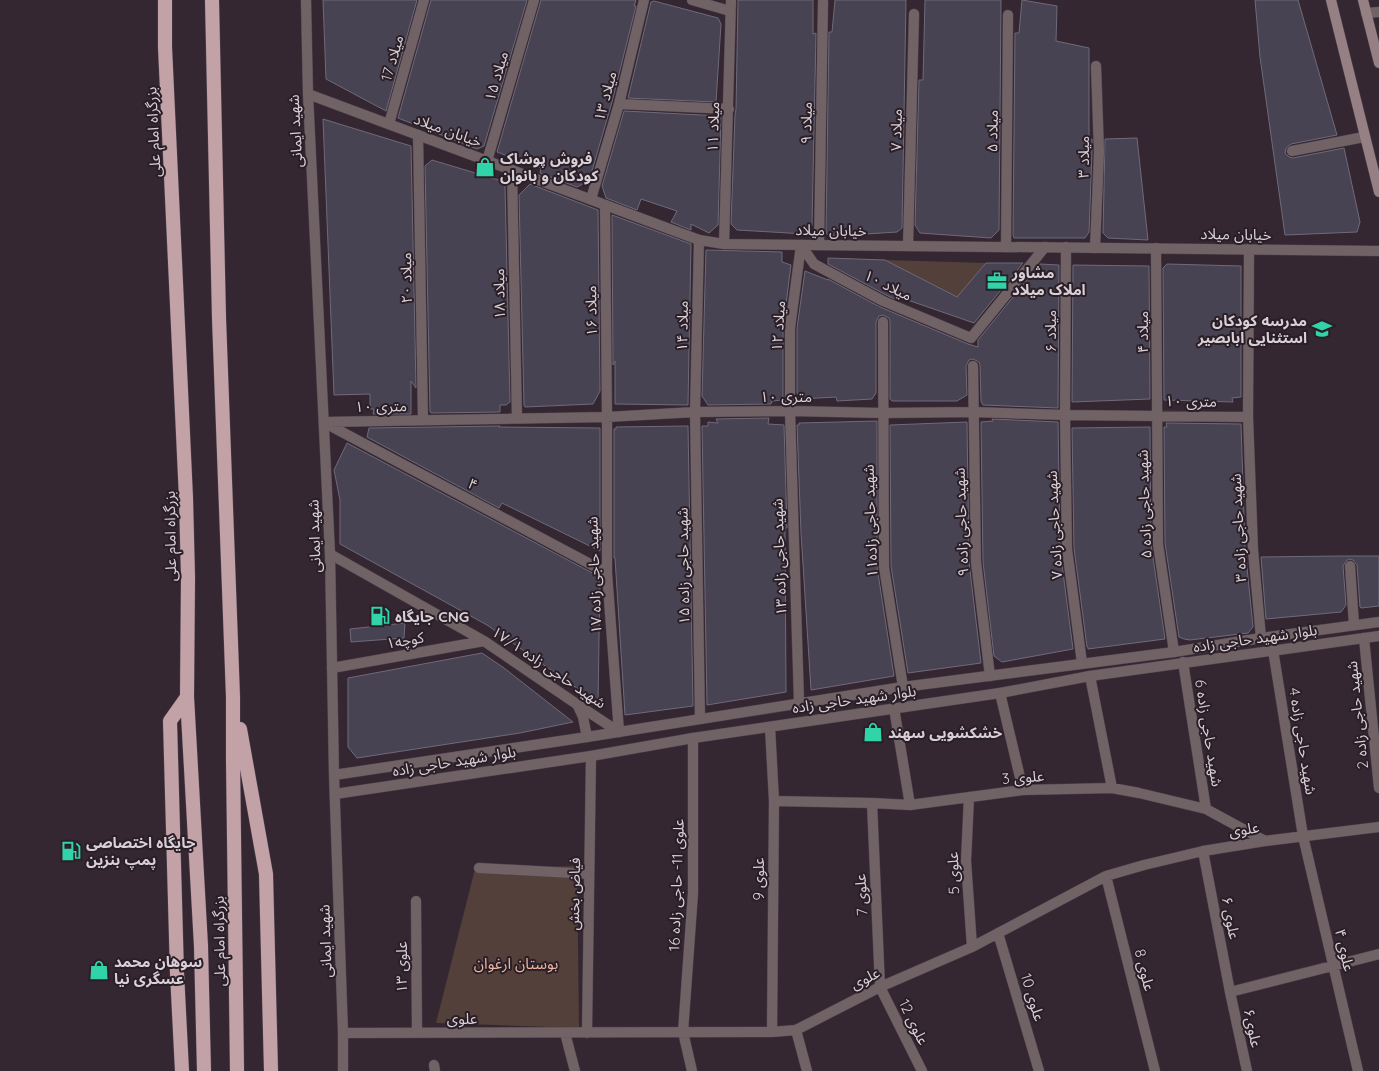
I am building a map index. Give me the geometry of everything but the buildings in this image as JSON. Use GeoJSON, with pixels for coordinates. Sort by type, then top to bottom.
{"type":"FeatureCollection","features":[{"type":"Feature","properties":{"kind":"highway","name":"بزرگراه امام علی"},"geometry":{"type":"LineString","coordinates":[[165,0],[186,498],[188,577],[187,697],[201,946],[204,1071]]}},
{"type":"Feature","properties":{"kind":"highway","name":"بزرگراه امام علی"},"geometry":{"type":"LineString","coordinates":[[212,0],[220,328],[233,697],[237,1071]]}},
{"type":"Feature","properties":{"kind":"highway"},"geometry":{"type":"LineString","coordinates":[[182,1071],[177,973],[170,721],[187,697]]}},
{"type":"Feature","properties":{"kind":"highway"},"geometry":{"type":"LineString","coordinates":[[233,697],[266,874],[271,1071]]}},
{"type":"Feature","properties":{"kind":"main road"},"geometry":{"type":"LineString","coordinates":[[1331,0],[1379,192]]}},
{"type":"Feature","properties":{"kind":"main road"},"geometry":{"type":"LineString","coordinates":[[1363,0],[1379,63]]}},
{"type":"Feature","properties":{"kind":"street","name":"شهید ایمانی"},"geometry":{"type":"LineString","coordinates":[[306,0],[308,94],[330,554],[334,794],[343,1071]]}},
{"type":"Feature","properties":{"kind":"street","name":"میلاد 17"},"geometry":{"type":"LineString","coordinates":[[389,124],[424,0]]}},
{"type":"Feature","properties":{"kind":"street","name":"میلاد ۱۵"},"geometry":{"type":"LineString","coordinates":[[487,161],[534,0]]}},
{"type":"Feature","properties":{"kind":"street","name":"میلاد ۱۳"},"geometry":{"type":"LineString","coordinates":[[590,199],[619,104],[644,0]]}},
{"type":"Feature","properties":{"kind":"street"},"geometry":{"type":"LineString","coordinates":[[692,0],[730,11]]}},
{"type":"Feature","properties":{"kind":"street","name":"میلاد ۱۱"},"geometry":{"type":"LineString","coordinates":[[724,244],[731,0]]}},
{"type":"Feature","properties":{"kind":"street","name":"میلاد ۹"},"geometry":{"type":"LineString","coordinates":[[819,245],[823,2]]}},
{"type":"Feature","properties":{"kind":"street"},"geometry":{"type":"LineString","coordinates":[[1366,13],[1379,12]]}},
{"type":"Feature","properties":{"kind":"street","name":"میلاد ۷"},"geometry":{"type":"LineString","coordinates":[[908,246],[914,14]]}},
{"type":"Feature","properties":{"kind":"street","name":"میلاد ۵"},"geometry":{"type":"LineString","coordinates":[[1006,247],[1008,15]]}},
{"type":"Feature","properties":{"kind":"street","name":"میلاد ۳"},"geometry":{"type":"LineString","coordinates":[[1095,248],[1099,152],[1096,66]]}},
{"type":"Feature","properties":{"kind":"street","name":"خیابان میلاد"},"geometry":{"type":"LineString","coordinates":[[308,94],[699,240],[724,244],[1379,250]]}},
{"type":"Feature","properties":{"kind":"street"},"geometry":{"type":"LineString","coordinates":[[619,104],[728,109]]}},
{"type":"Feature","properties":{"kind":"street","name":"میلاد ۲۰"},"geometry":{"type":"LineString","coordinates":[[418,135],[423,420]]}},
{"type":"Feature","properties":{"kind":"street"},"geometry":{"type":"LineString","coordinates":[[1292,151],[1364,137]]}},
{"type":"Feature","properties":{"kind":"street","name":"میلاد ۱۸"},"geometry":{"type":"LineString","coordinates":[[512,170],[517,418]]}},
{"type":"Feature","properties":{"kind":"street","name":"میلاد ۱۶"},"geometry":{"type":"LineString","coordinates":[[605,204],[607,418]]}},
{"type":"Feature","properties":{"kind":"street","name":"میلاد ۱۴"},"geometry":{"type":"LineString","coordinates":[[695,412],[699,240]]}},
{"type":"Feature","properties":{"kind":"street","name":"میلاد ۱۰"},"geometry":{"type":"LineString","coordinates":[[801,245],[814,264],[883,301],[971,338],[1045,247]]}},
{"type":"Feature","properties":{"kind":"street","name":"میلاد ۱۲"},"geometry":{"type":"LineString","coordinates":[[790,411],[790,328],[801,245]]}},
{"type":"Feature","properties":{"kind":"street","name":"میلاد ۶"},"geometry":{"type":"LineString","coordinates":[[1064,415],[1066,247]]}},
{"type":"Feature","properties":{"kind":"street","name":"میلاد ۴"},"geometry":{"type":"LineString","coordinates":[[1156,248],[1157,415]]}},
{"type":"Feature","properties":{"kind":"street","name":"شهید حاجی زاده ۳"},"geometry":{"type":"LineString","coordinates":[[1249,249],[1248,417],[1253,550],[1261,638]]}},
{"type":"Feature","properties":{"kind":"street","name":"شهید حاجی زاده۱۱"},"geometry":{"type":"LineString","coordinates":[[883,322],[884,567],[903,686]]}},
{"type":"Feature","properties":{"kind":"street","name":"شهید حاجی زاده ۹"},"geometry":{"type":"LineString","coordinates":[[973,366],[976,562],[990,676]]}},
{"type":"Feature","properties":{"kind":"street","name":"۱۰ متری"},"geometry":{"type":"LineString","coordinates":[[324,422],[607,418],[695,412],[790,411],[1248,417]]}},
{"type":"Feature","properties":{"kind":"street","name":"شهید حاجی زاده ۱۳"},"geometry":{"type":"LineString","coordinates":[[790,411],[799,702]]}},
{"type":"Feature","properties":{"kind":"street","name":"شهید حاجی زاده ۱۵"},"geometry":{"type":"LineString","coordinates":[[695,412],[700,718]]}},
{"type":"Feature","properties":{"kind":"street","name":"شهید حاجی زاده ۷"},"geometry":{"type":"LineString","coordinates":[[1064,415],[1067,549],[1082,663]]}},
{"type":"Feature","properties":{"kind":"street","name":"شهید حاجی زاده ۵"},"geometry":{"type":"LineString","coordinates":[[1157,415],[1158,544],[1174,652]]}},
{"type":"Feature","properties":{"kind":"street","name":"شهید حاجی زاده ۱۷"},"geometry":{"type":"LineString","coordinates":[[607,418],[607,572],[619,732]]}},
{"type":"Feature","properties":{"kind":"street","name":"۴"},"geometry":{"type":"LineString","coordinates":[[324,422],[607,572]]}},
{"type":"Feature","properties":{"kind":"street","name":"شهید حاجی زاده ۱۷/۱"},"geometry":{"type":"LineString","coordinates":[[330,554],[484,641],[619,732]]}},
{"type":"Feature","properties":{"kind":"street"},"geometry":{"type":"LineString","coordinates":[[1350,566],[1354,625]]}},
{"type":"Feature","properties":{"kind":"street","name":"بلوار شهید حاجی زاده"},"geometry":{"type":"LineString","coordinates":[[334,775],[619,732],[903,686],[1174,652],[1379,622]]}},
{"type":"Feature","properties":{"kind":"street","name":"بلوار شهید حاجی زاده"},"geometry":{"type":"LineString","coordinates":[[334,794],[591,756],[693,738],[1000,693],[1090,676],[1379,636]]}},
{"type":"Feature","properties":{"kind":"street","name":"شهید حاجی زاده 2"},"geometry":{"type":"LineString","coordinates":[[1364,638],[1379,788]]}},
{"type":"Feature","properties":{"kind":"street","name":"کوچه۱"},"geometry":{"type":"LineString","coordinates":[[332,668],[484,641]]}},
{"type":"Feature","properties":{"kind":"street","name":"شهید حاجی زاده 4"},"geometry":{"type":"LineString","coordinates":[[1273,650],[1303,836]]}},
{"type":"Feature","properties":{"kind":"street","name":"شهید حاجی زاده 6"},"geometry":{"type":"LineString","coordinates":[[1183,662],[1206,809]]}},
{"type":"Feature","properties":{"kind":"street"},"geometry":{"type":"LineString","coordinates":[[1090,676],[1112,788]]}},
{"type":"Feature","properties":{"kind":"street"},"geometry":{"type":"LineString","coordinates":[[1000,693],[1023,790]]}},
{"type":"Feature","properties":{"kind":"street","name":"فیاض بخش"},"geometry":{"type":"LineString","coordinates":[[578,706],[583,717],[591,756],[587,1033]]}},
{"type":"Feature","properties":{"kind":"street"},"geometry":{"type":"LineString","coordinates":[[894,708],[910,805]]}},
{"type":"Feature","properties":{"kind":"street","name":"علوی 9"},"geometry":{"type":"LineString","coordinates":[[770,727],[774,801],[772,1032]]}},
{"type":"Feature","properties":{"kind":"street","name":"علوی 11- حاجی زاده 16"},"geometry":{"type":"LineString","coordinates":[[692,1071],[683,1032],[693,894],[693,738]]}},
{"type":"Feature","properties":{"kind":"street","name":"علوی 3"},"geometry":{"type":"LineString","coordinates":[[774,801],[910,805],[1023,790],[1112,788],[1206,809],[1265,841]]}},
{"type":"Feature","properties":{"kind":"street","name":"علوی 5"},"geometry":{"type":"LineString","coordinates":[[969,798],[966,861],[972,946]]}},
{"type":"Feature","properties":{"kind":"street","name":"علوی 7"},"geometry":{"type":"LineString","coordinates":[[872,803],[880,987]]}},
{"type":"Feature","properties":{"kind":"street","name":"علوی"},"geometry":{"type":"LineString","coordinates":[[343,1033],[772,1032],[796,1030],[880,987],[972,946],[1106,876],[1203,850],[1379,827]]}},
{"type":"Feature","properties":{"kind":"street","name":"علوی ۴"},"geometry":{"type":"LineString","coordinates":[[1303,836],[1358,1071]]}},
{"type":"Feature","properties":{"kind":"street","name":"علوی ۶"},"geometry":{"type":"LineString","coordinates":[[1203,850],[1230,992]]}},
{"type":"Feature","properties":{"kind":"street"},"geometry":{"type":"LineString","coordinates":[[479,868],[589,874]]}},
{"type":"Feature","properties":{"kind":"street","name":"علوی 8"},"geometry":{"type":"LineString","coordinates":[[1106,876],[1155,1071]]}},
{"type":"Feature","properties":{"kind":"street","name":"علوی ۱۳"},"geometry":{"type":"LineString","coordinates":[[416,901],[416,1033]]}},
{"type":"Feature","properties":{"kind":"street","name":"علوی 10"},"geometry":{"type":"LineString","coordinates":[[998,933],[1039,1071]]}},
{"type":"Feature","properties":{"kind":"street"},"geometry":{"type":"LineString","coordinates":[[1230,992],[1379,954]]}},
{"type":"Feature","properties":{"kind":"street","name":"علوی 12"},"geometry":{"type":"LineString","coordinates":[[880,987],[922,1071]]}},
{"type":"Feature","properties":{"kind":"street","name":"علوی۶"},"geometry":{"type":"LineString","coordinates":[[1230,992],[1247,1071]]}},
{"type":"Feature","properties":{"kind":"street"},"geometry":{"type":"LineString","coordinates":[[796,1030],[807,1071]]}},
{"type":"Feature","properties":{"kind":"street"},"geometry":{"type":"LineString","coordinates":[[566,1033],[575,1071]]}},
{"type":"Feature","properties":{"kind":"street"},"geometry":{"type":"LineString","coordinates":[[178,1071],[181,1052]]}},
{"type":"Feature","properties":{"kind":"green space"},"geometry":{"type":"Polygon","coordinates":[[[885,260],[986,263],[963,290],[959,298],[885,260]]]}},
{"type":"Feature","properties":{"kind":"green space","name":"بوستان ارغوان"},"geometry":{"type":"Polygon","coordinates":[[[577,866],[579,1028],[436,1023],[475,869],[577,866]]]}},
{"type":"Feature","properties":{"kind":"place","name":"فروش پوشاک کودکان و بانوان"},"geometry":{"type":"Point","coordinates":[485,167]}},
{"type":"Feature","properties":{"kind":"place","name":"مشاور املاک میلاد"},"geometry":{"type":"Point","coordinates":[997,281]}},
{"type":"Feature","properties":{"kind":"place","name":"مدرسه کودکان استثنایی ابابصیر"},"geometry":{"type":"Point","coordinates":[1322,329]}},
{"type":"Feature","properties":{"kind":"place","name":"جایگاه CNG"},"geometry":{"type":"Point","coordinates":[380,616]}},
{"type":"Feature","properties":{"kind":"place","name":"خشکشویی سهند"},"geometry":{"type":"Point","coordinates":[873,732]}},
{"type":"Feature","properties":{"kind":"place","name":"جایگاه اختصاصی پمپ بنزین"},"geometry":{"type":"Point","coordinates":[71,851]}},
{"type":"Feature","properties":{"kind":"place","name":"سوهان محمد عسگری نیا"},"geometry":{"type":"Point","coordinates":[99,970]}}]}
